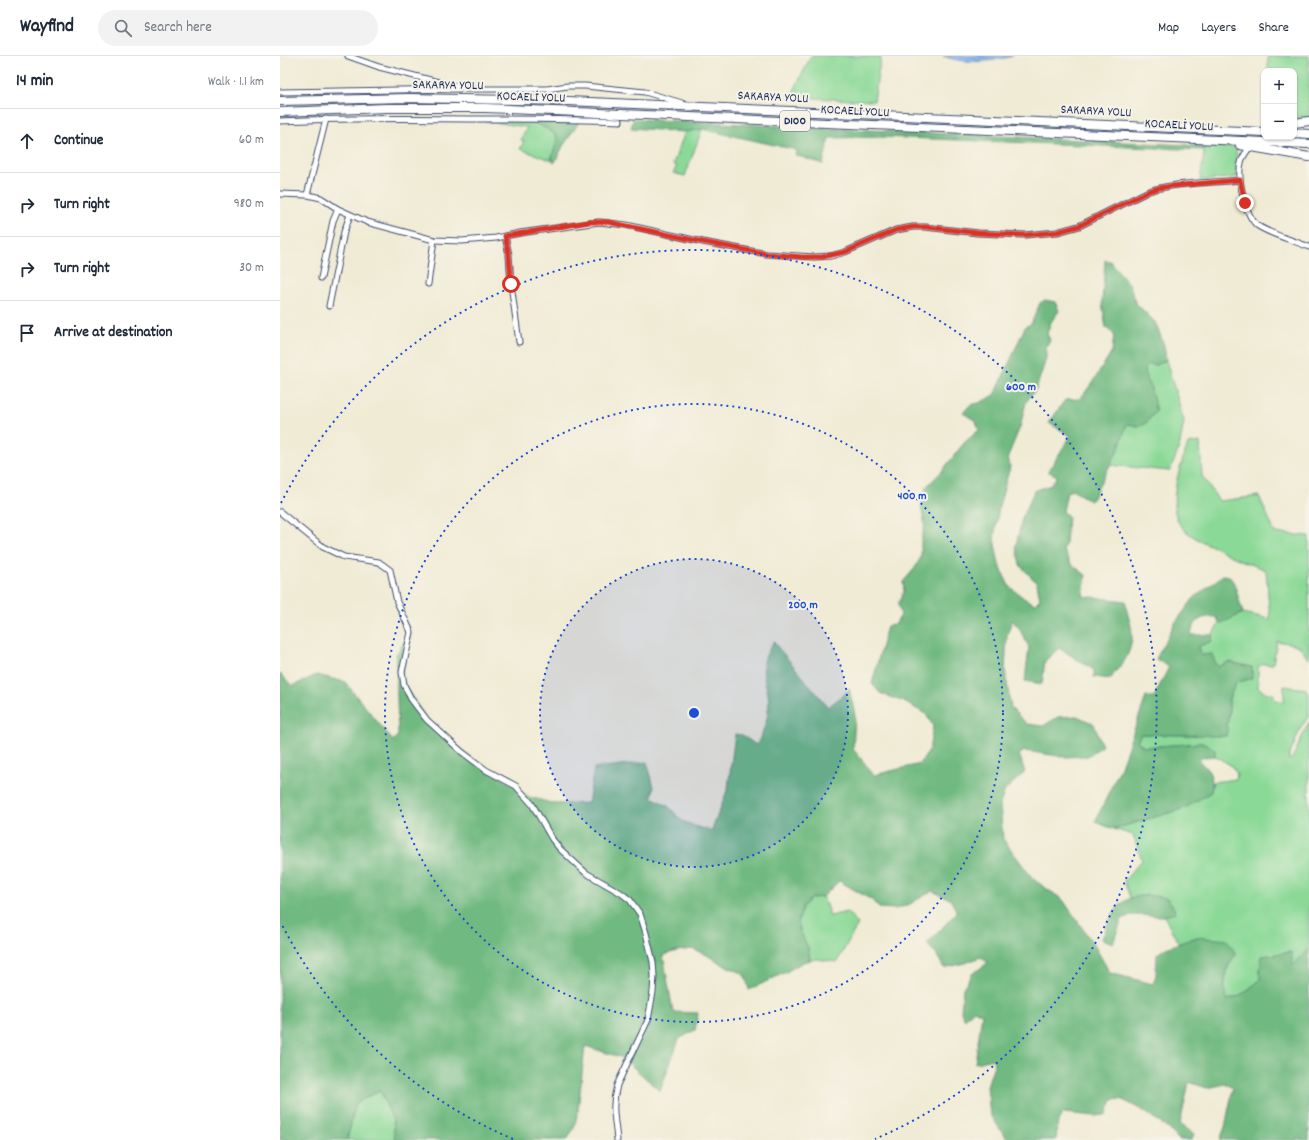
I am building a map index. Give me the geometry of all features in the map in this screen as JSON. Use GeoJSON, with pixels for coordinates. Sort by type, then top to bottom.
{"type":"FeatureCollection","features":[{"type":"Feature","properties":{"kind":"highway","name":"SAKARYA YOLU"},"geometry":{"type":"LineString","coordinates":[[280,101],[366,98],[568,100],[1261,132]]}},
{"type":"Feature","properties":{"kind":"highway","name":"KOCAELİ YOLU"},"geometry":{"type":"LineString","coordinates":[[280,112],[386,108],[485,108],[1309,144]]}},
{"type":"Feature","properties":{"kind":"highway"},"geometry":{"type":"LineString","coordinates":[[1297,123],[1309,121]]}},
{"type":"Feature","properties":{"kind":"highway"},"geometry":{"type":"LineString","coordinates":[[1252,131],[1261,130]]}},
{"type":"Feature","properties":{"kind":"highway"},"geometry":{"type":"LineString","coordinates":[[1297,133],[1309,134]]}},
{"type":"Feature","properties":{"kind":"highway"},"geometry":{"type":"LineString","coordinates":[[1212,140],[1309,157]]}},
{"type":"Feature","properties":{"kind":"street"},"geometry":{"type":"LineString","coordinates":[[348,56],[379,67],[466,89]]}},
{"type":"Feature","properties":{"kind":"street"},"geometry":{"type":"LineString","coordinates":[[280,92],[547,89],[576,86],[645,92],[692,106]]}},
{"type":"Feature","properties":{"kind":"street"},"geometry":{"type":"LineString","coordinates":[[280,121],[409,118],[541,118],[620,121]]}},
{"type":"Feature","properties":{"kind":"street"},"geometry":{"type":"LineString","coordinates":[[307,195],[326,119]]}},
{"type":"Feature","properties":{"kind":"street"},"geometry":{"type":"LineString","coordinates":[[1250,147],[1241,161],[1240,180],[1247,211],[1251,219],[1255,224],[1267,231],[1309,247]]}},
{"type":"Feature","properties":{"kind":"street"},"geometry":{"type":"LineString","coordinates":[[280,194],[307,195],[321,198],[338,209],[367,222],[434,240],[462,241],[505,236],[570,225],[603,222],[622,224],[703,242],[767,254],[822,257],[845,252],[896,230],[913,227],[978,233],[1025,235],[1057,232],[1079,226],[1149,191],[1159,188],[1240,180]]}},
{"type":"Feature","properties":{"kind":"street"},"geometry":{"type":"LineString","coordinates":[[321,278],[333,221],[338,209]]}},
{"type":"Feature","properties":{"kind":"street"},"geometry":{"type":"LineString","coordinates":[[329,306],[344,232],[350,215]]}},
{"type":"Feature","properties":{"kind":"street"},"geometry":{"type":"LineString","coordinates":[[505,236],[509,255],[511,284],[519,342]]}},
{"type":"Feature","properties":{"kind":"street"},"geometry":{"type":"LineString","coordinates":[[428,284],[434,240]]}},
{"type":"Feature","properties":{"kind":"street"},"geometry":{"type":"LineString","coordinates":[[280,512],[324,547],[344,557],[379,562],[390,570],[397,602],[411,632],[402,672],[404,685],[411,699],[427,720],[462,752],[486,770],[516,786],[532,804],[552,839],[560,849],[586,873],[621,892],[630,900],[640,914],[653,962],[653,992],[648,1020],[617,1085],[615,1093],[613,1108],[617,1140]]}},
{"type":"Feature","properties":{"kind":"green space"},"geometry":{"type":"Polygon","coordinates":[[[811,56],[881,56],[874,101],[791,97],[811,56]]]}},
{"type":"Feature","properties":{"kind":"green space"},"geometry":{"type":"Polygon","coordinates":[[[1268,56],[1309,56],[1309,117],[1297,119],[1297,68],[1268,68],[1268,56]]]}},
{"type":"Feature","properties":{"kind":"green space"},"geometry":{"type":"Polygon","coordinates":[[[633,119],[1205,146],[1204,150],[883,137],[829,138],[823,164],[795,155],[797,150],[702,129],[685,132],[631,128],[633,119]]]}},
{"type":"Feature","properties":{"kind":"green space"},"geometry":{"type":"Polygon","coordinates":[[[485,121],[538,121],[537,124],[556,135],[557,141],[551,160],[520,149],[524,141],[521,140],[527,127],[485,121]]]}},
{"type":"Feature","properties":{"kind":"green space"},"geometry":{"type":"Polygon","coordinates":[[[538,121],[579,122],[563,146],[555,162],[551,160],[557,141],[556,135],[537,124],[538,121]]]}},
{"type":"Feature","properties":{"kind":"green space"},"geometry":{"type":"Polygon","coordinates":[[[702,129],[685,176],[673,173],[677,166],[673,164],[685,132],[702,129]]]}},
{"type":"Feature","properties":{"kind":"green space"},"geometry":{"type":"Polygon","coordinates":[[[1205,146],[1236,147],[1237,177],[1200,181],[1205,146]]]}},
{"type":"Feature","properties":{"kind":"green space"},"geometry":{"type":"Polygon","coordinates":[[[1105,260],[1110,261],[1130,285],[1135,302],[1155,322],[1164,345],[1166,360],[1156,365],[1148,364],[1145,367],[1146,377],[1150,385],[1156,411],[1145,424],[1138,426],[1127,424],[1118,450],[1091,501],[1072,490],[1067,492],[1063,511],[1068,516],[1066,543],[1063,549],[1071,564],[1086,575],[1083,596],[1126,601],[1132,630],[1131,642],[1126,658],[1111,679],[1094,677],[1094,670],[1059,648],[1045,661],[1042,684],[1025,681],[1029,647],[1019,628],[1012,620],[1007,635],[1005,670],[1011,708],[1027,724],[1043,726],[1058,717],[1077,716],[1094,724],[1102,746],[1088,756],[1066,757],[1025,751],[1019,754],[1025,772],[1005,790],[1000,804],[1003,839],[1033,879],[1063,900],[1094,945],[1110,973],[1153,984],[1156,975],[1157,954],[1166,948],[1197,937],[1227,940],[1236,954],[1227,967],[1224,989],[1227,1000],[1240,996],[1260,980],[1262,956],[1291,952],[1293,965],[1309,949],[1309,1140],[1220,1140],[1225,1127],[1233,1088],[1226,1084],[1207,1088],[1189,1082],[1180,1124],[1194,1134],[1192,1140],[1179,1140],[1170,1130],[1144,1111],[1121,1099],[1112,1100],[1106,1115],[1095,1116],[1063,1113],[1058,1121],[1056,1140],[1008,1140],[990,1115],[987,1086],[994,1065],[993,1059],[975,1063],[982,1014],[974,1010],[965,1019],[961,1012],[963,988],[972,974],[988,963],[981,957],[944,968],[936,954],[927,944],[957,912],[950,899],[932,891],[910,904],[896,909],[879,908],[872,900],[839,881],[823,897],[812,898],[803,906],[798,923],[808,948],[810,960],[803,962],[749,990],[746,978],[742,973],[705,954],[692,949],[663,955],[673,1012],[698,1013],[695,1030],[679,1039],[660,1091],[623,1058],[585,1046],[578,1111],[574,1128],[567,1140],[395,1140],[393,1120],[380,1090],[356,1103],[347,1140],[280,1140],[280,673],[292,686],[317,675],[345,682],[393,741],[398,735],[396,655],[411,632],[402,672],[404,685],[427,720],[486,770],[516,786],[526,796],[555,804],[588,803],[594,768],[647,762],[654,787],[652,797],[668,806],[682,821],[700,828],[712,830],[728,788],[735,734],[742,735],[756,745],[765,727],[769,700],[764,675],[765,657],[774,641],[828,707],[846,693],[849,688],[855,715],[853,749],[874,775],[920,764],[929,751],[933,726],[926,714],[904,702],[880,693],[872,684],[887,626],[895,625],[901,615],[898,604],[904,591],[903,582],[915,568],[921,557],[921,541],[925,525],[921,507],[926,487],[942,471],[964,443],[979,430],[976,421],[963,413],[970,405],[979,403],[995,395],[1025,327],[1031,324],[1040,303],[1045,300],[1055,302],[1059,311],[1051,322],[1047,334],[1050,340],[1046,347],[1046,359],[1036,389],[1026,402],[1020,427],[1008,456],[1010,467],[999,506],[994,539],[999,565],[1009,586],[1025,599],[1035,604],[1040,599],[1037,583],[1020,565],[1016,546],[1022,518],[1034,491],[1051,485],[1057,476],[1048,471],[1071,436],[1049,423],[1065,400],[1080,399],[1093,382],[1112,351],[1114,334],[1106,328],[1102,303],[1105,260]]]}},
{"type":"Feature","properties":{"kind":"green space"},"geometry":{"type":"Polygon","coordinates":[[[1166,360],[1184,421],[1179,448],[1170,471],[1110,465],[1118,450],[1127,423],[1138,426],[1145,424],[1156,411],[1150,385],[1146,377],[1145,367],[1148,364],[1156,365],[1166,360]]]}},
{"type":"Feature","properties":{"kind":"green space"},"geometry":{"type":"Polygon","coordinates":[[[1200,442],[1202,476],[1219,501],[1259,496],[1275,533],[1309,536],[1309,659],[1300,647],[1294,644],[1277,641],[1273,664],[1263,664],[1258,667],[1258,687],[1264,692],[1273,694],[1275,700],[1284,702],[1284,686],[1306,689],[1309,694],[1309,716],[1301,727],[1288,759],[1292,759],[1309,722],[1309,949],[1292,966],[1260,969],[1260,980],[1240,996],[1227,1000],[1225,981],[1229,965],[1236,954],[1197,937],[1179,944],[1164,916],[1175,912],[1147,895],[1130,898],[1124,881],[1142,860],[1133,835],[1114,829],[1185,808],[1211,792],[1213,782],[1236,779],[1237,774],[1232,766],[1215,756],[1214,749],[1202,743],[1144,747],[1137,741],[1140,734],[1226,736],[1229,698],[1236,683],[1229,662],[1217,667],[1201,655],[1199,646],[1212,641],[1212,635],[1219,624],[1243,613],[1270,619],[1266,570],[1240,560],[1195,538],[1183,528],[1176,516],[1174,498],[1182,461],[1188,444],[1200,442]]]}},
{"type":"Feature","properties":{"kind":"green space"},"geometry":{"type":"Polygon","coordinates":[[[1223,575],[1229,576],[1234,583],[1243,613],[1219,624],[1217,617],[1203,618],[1194,625],[1191,635],[1212,635],[1212,641],[1199,646],[1201,655],[1212,654],[1217,667],[1229,662],[1252,667],[1252,678],[1236,683],[1229,698],[1226,736],[1141,734],[1137,741],[1144,747],[1202,743],[1215,749],[1215,756],[1203,757],[1199,761],[1210,774],[1212,782],[1211,792],[1185,808],[1114,829],[1095,822],[1120,769],[1146,697],[1154,697],[1169,667],[1156,659],[1175,623],[1194,598],[1223,575]]]}},
{"type":"Feature","properties":{"kind":"green space"},"geometry":{"type":"Polygon","coordinates":[[[1147,895],[1167,898],[1174,908],[1175,913],[1164,916],[1130,915],[1122,919],[1113,943],[1102,939],[1112,915],[1120,905],[1131,898],[1147,895]]]}},
{"type":"Feature","properties":{"kind":"green space"},"geometry":{"type":"Polygon","coordinates":[[[823,897],[830,916],[847,912],[858,924],[837,962],[817,959],[810,960],[808,948],[798,923],[803,906],[812,898],[823,897]]]}},
{"type":"Feature","properties":{"kind":"green space"},"geometry":{"type":"Polygon","coordinates":[[[380,1090],[393,1120],[395,1140],[347,1140],[356,1103],[380,1090]]]}},
{"type":"Feature","properties":{"kind":"water"},"geometry":{"type":"Polygon","coordinates":[[[943,56],[1013,56],[996,60],[969,61],[951,59],[943,56]]]}},
{"type":"Feature","properties":{"kind":"route"},"geometry":{"type":"LineString","coordinates":[[511,284],[509,255],[505,236],[589,222],[617,223],[648,231],[767,254],[814,257],[831,256],[845,252],[896,230],[920,226],[978,233],[1036,235],[1057,232],[1079,226],[1149,191],[1172,186],[1240,180],[1245,203]]}}]}
